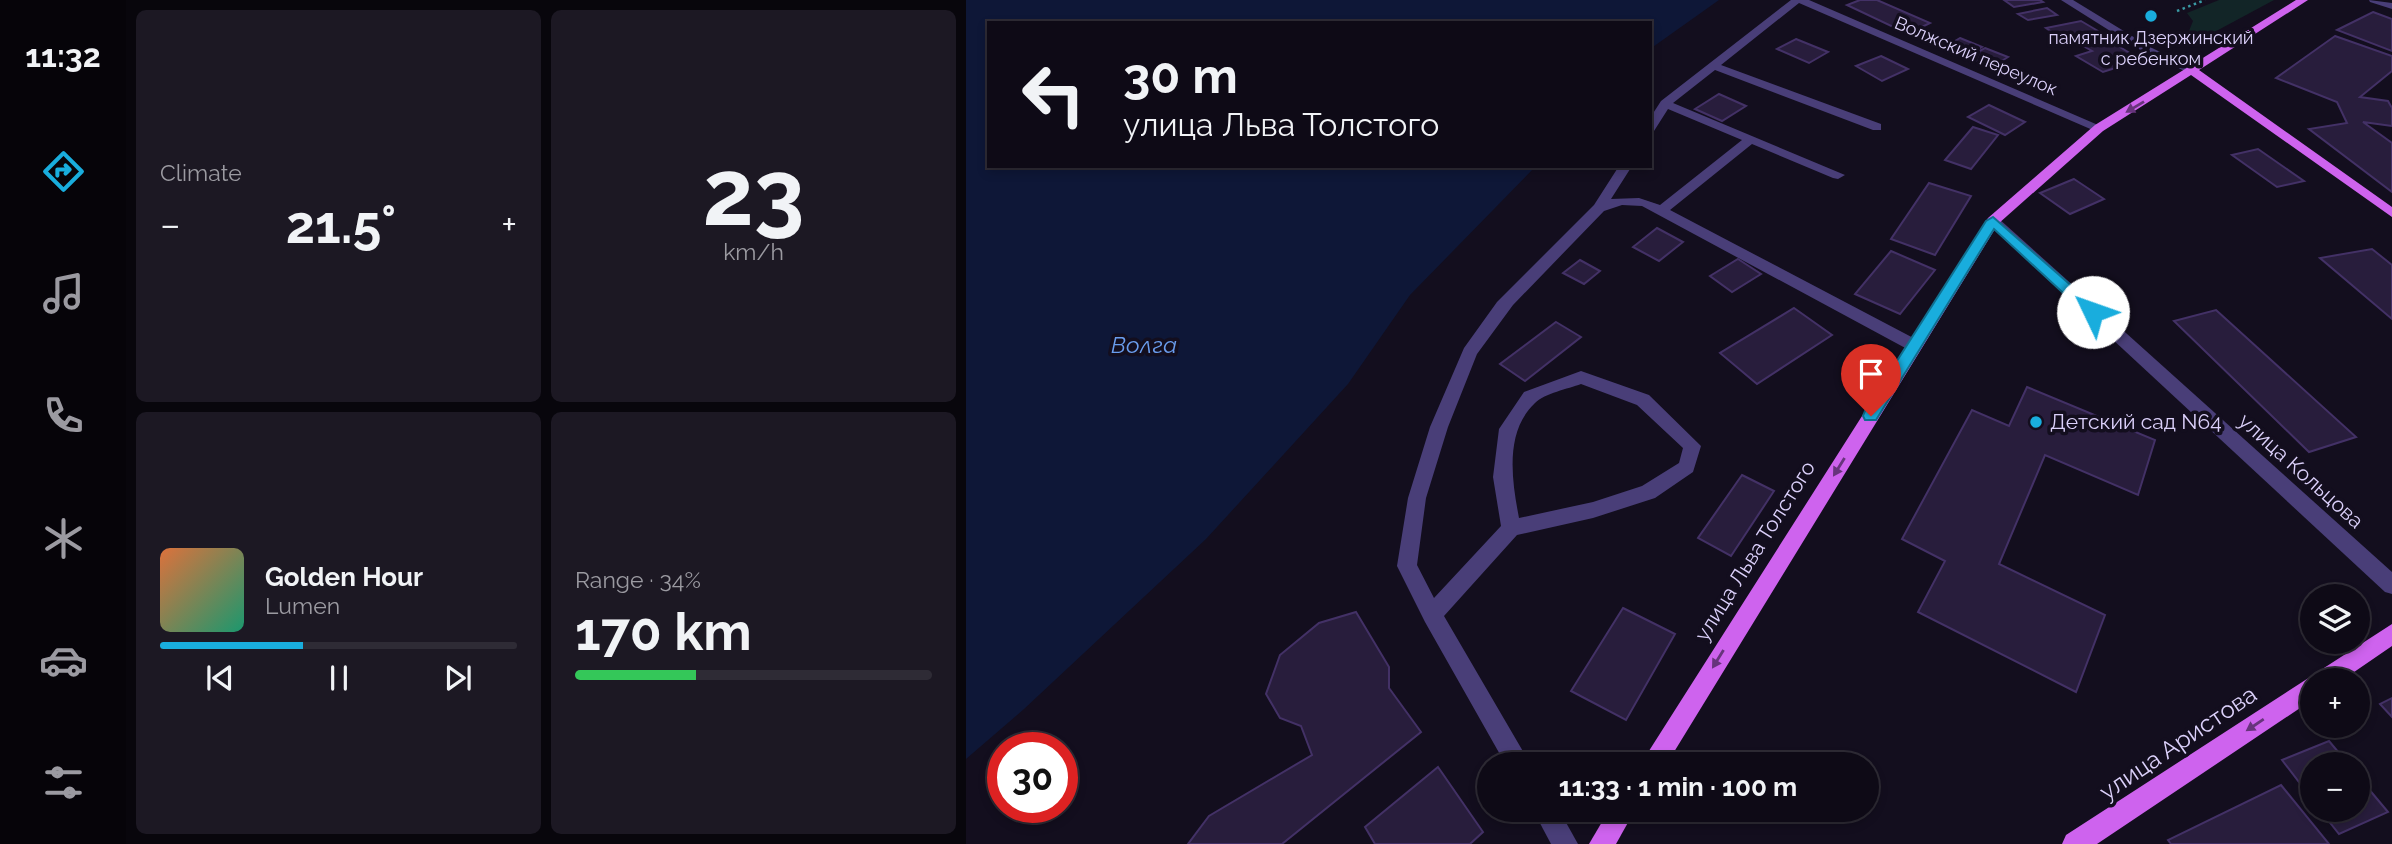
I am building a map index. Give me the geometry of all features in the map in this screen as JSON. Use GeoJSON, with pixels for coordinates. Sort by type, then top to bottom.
{"type":"FeatureCollection","features":[{"type":"Feature","properties":{"kind":"main road","name":"улица Льва Толстого"},"geometry":{"type":"LineString","coordinates":[[1660,752],[1993,221],[2099,128],[2303,0]]}},
{"type":"Feature","properties":{"kind":"main road"},"geometry":{"type":"LineString","coordinates":[[2193,71],[2392,213]]}},
{"type":"Feature","properties":{"kind":"main road"},"geometry":{"type":"LineString","coordinates":[[2341,668],[2392,634]]}},
{"type":"Feature","properties":{"kind":"main road","name":"улица Аристова"},"geometry":{"type":"LineString","coordinates":[[2089,840],[2300,695]]}},
{"type":"Feature","properties":{"kind":"main road"},"geometry":{"type":"LineString","coordinates":[[1602,844],[1616,822]]}},
{"type":"Feature","properties":{"kind":"street"},"geometry":{"type":"LineString","coordinates":[[1652,125],[1665,104],[1799,0]]}},
{"type":"Feature","properties":{"kind":"street","name":"Волжский переулок"},"geometry":{"type":"LineString","coordinates":[[1799,0],[2099,128]]}},
{"type":"Feature","properties":{"kind":"street"},"geometry":{"type":"LineString","coordinates":[[2066,0],[2146,49],[2193,71]]}},
{"type":"Feature","properties":{"kind":"street"},"geometry":{"type":"LineString","coordinates":[[2374,0],[2392,6]]}},
{"type":"Feature","properties":{"kind":"street"},"geometry":{"type":"LineString","coordinates":[[1714,66],[1877,127]]}},
{"type":"Feature","properties":{"kind":"street"},"geometry":{"type":"LineString","coordinates":[[1665,104],[1838,175]]}},
{"type":"Feature","properties":{"kind":"street"},"geometry":{"type":"LineString","coordinates":[[1661,211],[1751,139]]}},
{"type":"Feature","properties":{"kind":"street"},"geometry":{"type":"LineString","coordinates":[[1511,752],[1432,615],[1407,566],[1417,498],[1439,427],[1470,352],[1505,303],[1599,208],[1625,168]]}},
{"type":"Feature","properties":{"kind":"street"},"geometry":{"type":"LineString","coordinates":[[1599,208],[1625,200],[1646,203],[1914,346]]}},
{"type":"Feature","properties":{"kind":"street","name":"улица Кольцова"},"geometry":{"type":"LineString","coordinates":[[1993,221],[2392,585]]}},
{"type":"Feature","properties":{"kind":"street"},"geometry":{"type":"LineString","coordinates":[[1432,615],[1511,528],[1593,510],[1648,492],[1687,467],[1692,446],[1643,400],[1581,377],[1530,397],[1508,429],[1502,477],[1511,528]]}},
{"type":"Feature","properties":{"kind":"street"},"geometry":{"type":"LineString","coordinates":[[1552,822],[1565,844]]}},
{"type":"Feature","properties":{"kind":"path"},"geometry":{"type":"LineString","coordinates":[[2177,11],[2205,0]]}},
{"type":"Feature","properties":{"kind":"green space"},"geometry":{"type":"Polygon","coordinates":[[[2219,0],[2274,0],[2194,43],[2167,47],[2165,37],[2189,31],[2193,21],[2187,13],[2219,0]]]}},
{"type":"Feature","properties":{"kind":"water","name":"Волга"},"geometry":{"type":"Polygon","coordinates":[[[966,0],[1719,0],[1652,48],[1652,21],[987,21],[987,168],[1534,168],[1410,295],[1348,384],[1206,539],[1024,709],[997,732],[987,732],[987,741],[966,759],[966,0]]]}},
{"type":"Feature","properties":{"kind":"building"},"geometry":{"type":"Polygon","coordinates":[[[1860,0],[1877,0],[1930,23],[1908,34],[1847,5],[1860,0]]]}},
{"type":"Feature","properties":{"kind":"building"},"geometry":{"type":"Polygon","coordinates":[[[2004,0],[2040,0],[2043,2],[2014,7],[2004,0]]]}},
{"type":"Feature","properties":{"kind":"building"},"geometry":{"type":"Polygon","coordinates":[[[2047,8],[2057,15],[2028,20],[2018,14],[2047,8]]]}},
{"type":"Feature","properties":{"kind":"building"},"geometry":{"type":"Polygon","coordinates":[[[2373,12],[2392,19],[2392,51],[2337,30],[2373,12]]]}},
{"type":"Feature","properties":{"kind":"building"},"geometry":{"type":"Polygon","coordinates":[[[2081,21],[2098,31],[2062,39],[2046,28],[2081,21]]]}},
{"type":"Feature","properties":{"kind":"building"},"geometry":{"type":"Polygon","coordinates":[[[2335,36],[2392,56],[2392,71],[2360,97],[2388,101],[2392,108],[2392,126],[2363,122],[2392,143],[2392,192],[2309,129],[2347,123],[2337,102],[2276,78],[2335,36]]]}},
{"type":"Feature","properties":{"kind":"building"},"geometry":{"type":"Polygon","coordinates":[[[1960,38],[1982,47],[1967,56],[1945,47],[1960,38]]]}},
{"type":"Feature","properties":{"kind":"building"},"geometry":{"type":"Polygon","coordinates":[[[1796,39],[1828,52],[1809,63],[1777,49],[1796,39]]]}},
{"type":"Feature","properties":{"kind":"building"},"geometry":{"type":"Polygon","coordinates":[[[2110,41],[2141,60],[2103,72],[2076,56],[2092,51],[2085,47],[2110,41]]]}},
{"type":"Feature","properties":{"kind":"building"},"geometry":{"type":"Polygon","coordinates":[[[1985,48],[2008,57],[1992,67],[1968,57],[1985,48]]]}},
{"type":"Feature","properties":{"kind":"building"},"geometry":{"type":"Polygon","coordinates":[[[1881,56],[1908,69],[1882,81],[1856,66],[1881,56]]]}},
{"type":"Feature","properties":{"kind":"building"},"geometry":{"type":"Polygon","coordinates":[[[1719,94],[1746,106],[1722,121],[1695,109],[1719,94]]]}},
{"type":"Feature","properties":{"kind":"building"},"geometry":{"type":"Polygon","coordinates":[[[1989,105],[2025,122],[2005,135],[1968,117],[1989,105]]]}},
{"type":"Feature","properties":{"kind":"building"},"geometry":{"type":"Polygon","coordinates":[[[1973,127],[1998,135],[1971,169],[1945,160],[1973,127]]]}},
{"type":"Feature","properties":{"kind":"building"},"geometry":{"type":"Polygon","coordinates":[[[2258,149],[2304,181],[2277,187],[2232,155],[2258,149]]]}},
{"type":"Feature","properties":{"kind":"building"},"geometry":{"type":"Polygon","coordinates":[[[2074,179],[2104,199],[2070,214],[2040,193],[2074,179]]]}},
{"type":"Feature","properties":{"kind":"building"},"geometry":{"type":"Polygon","coordinates":[[[1929,183],[1971,196],[1935,255],[1891,239],[1929,183]]]}},
{"type":"Feature","properties":{"kind":"building"},"geometry":{"type":"Polygon","coordinates":[[[1657,228],[1683,242],[1659,261],[1633,247],[1657,228]]]}},
{"type":"Feature","properties":{"kind":"building"},"geometry":{"type":"Polygon","coordinates":[[[2372,249],[2392,265],[2392,319],[2320,258],[2372,249]]]}},
{"type":"Feature","properties":{"kind":"building"},"geometry":{"type":"Polygon","coordinates":[[[1891,251],[1935,270],[1900,314],[1855,294],[1891,251]]]}},
{"type":"Feature","properties":{"kind":"building"},"geometry":{"type":"Polygon","coordinates":[[[1738,259],[1761,274],[1732,292],[1710,276],[1738,259]]]}},
{"type":"Feature","properties":{"kind":"building"},"geometry":{"type":"Polygon","coordinates":[[[1580,260],[1600,271],[1584,284],[1563,273],[1580,260]]]}},
{"type":"Feature","properties":{"kind":"building"},"geometry":{"type":"Polygon","coordinates":[[[1794,308],[1832,335],[1757,384],[1720,353],[1794,308]]]}},
{"type":"Feature","properties":{"kind":"building"},"geometry":{"type":"Polygon","coordinates":[[[2216,310],[2356,437],[2309,452],[2174,321],[2216,310]]]}},
{"type":"Feature","properties":{"kind":"building"},"geometry":{"type":"Polygon","coordinates":[[[1556,322],[1581,337],[1525,381],[1500,364],[1556,322]]]}},
{"type":"Feature","properties":{"kind":"building","name":"Детский сад N64"},"geometry":{"type":"Polygon","coordinates":[[[2027,387],[2155,440],[2138,495],[2045,455],[1999,564],[2105,615],[2076,692],[1918,612],[1945,561],[1902,539],[1972,410],[2009,426],[2027,387]]]}},
{"type":"Feature","properties":{"kind":"building"},"geometry":{"type":"Polygon","coordinates":[[[1742,475],[1774,491],[1731,556],[1698,538],[1742,475]]]}},
{"type":"Feature","properties":{"kind":"building"},"geometry":{"type":"Polygon","coordinates":[[[1623,608],[1675,634],[1626,720],[1571,691],[1623,608]]]}},
{"type":"Feature","properties":{"kind":"building"},"geometry":{"type":"Polygon","coordinates":[[[1356,612],[1389,667],[1389,688],[1421,732],[1282,844],[1188,844],[1209,816],[1312,755],[1301,726],[1280,718],[1266,694],[1280,655],[1319,623],[1356,612]]]}},
{"type":"Feature","properties":{"kind":"building"},"geometry":{"type":"Polygon","coordinates":[[[2392,698],[2392,717],[2380,704],[2392,698]]]}},
{"type":"Feature","properties":{"kind":"building"},"geometry":{"type":"Polygon","coordinates":[[[2329,741],[2338,752],[2302,752],[2329,741]]]}},
{"type":"Feature","properties":{"kind":"building"},"geometry":{"type":"Polygon","coordinates":[[[2300,753],[2300,783],[2282,760],[2300,753]]]}},
{"type":"Feature","properties":{"kind":"building"},"geometry":{"type":"Polygon","coordinates":[[[1438,767],[1483,832],[1470,844],[1375,844],[1365,827],[1438,767]]]}},
{"type":"Feature","properties":{"kind":"building"},"geometry":{"type":"Polygon","coordinates":[[[2281,785],[2300,808],[2300,822],[2311,822],[2329,844],[2171,844],[2168,840],[2281,785]]]}},
{"type":"Feature","properties":{"kind":"building"},"geometry":{"type":"Polygon","coordinates":[[[2370,791],[2388,812],[2370,820],[2370,791]]]}},
{"type":"Feature","properties":{"kind":"building"},"geometry":{"type":"Polygon","coordinates":[[[2330,822],[2366,822],[2339,834],[2330,822]]]}},
{"type":"Feature","properties":{"kind":"place","name":"памятник Дзержинский с ребенком"},"geometry":{"type":"Point","coordinates":[2151,16]}},
{"type":"Feature","properties":{"kind":"place","name":"Детский сад N64"},"geometry":{"type":"Point","coordinates":[2036,422]}},
{"type":"Feature","properties":{"kind":"route"},"geometry":{"type":"LineString","coordinates":[[1871,416],[1993,221],[2093,312]]}}]}
